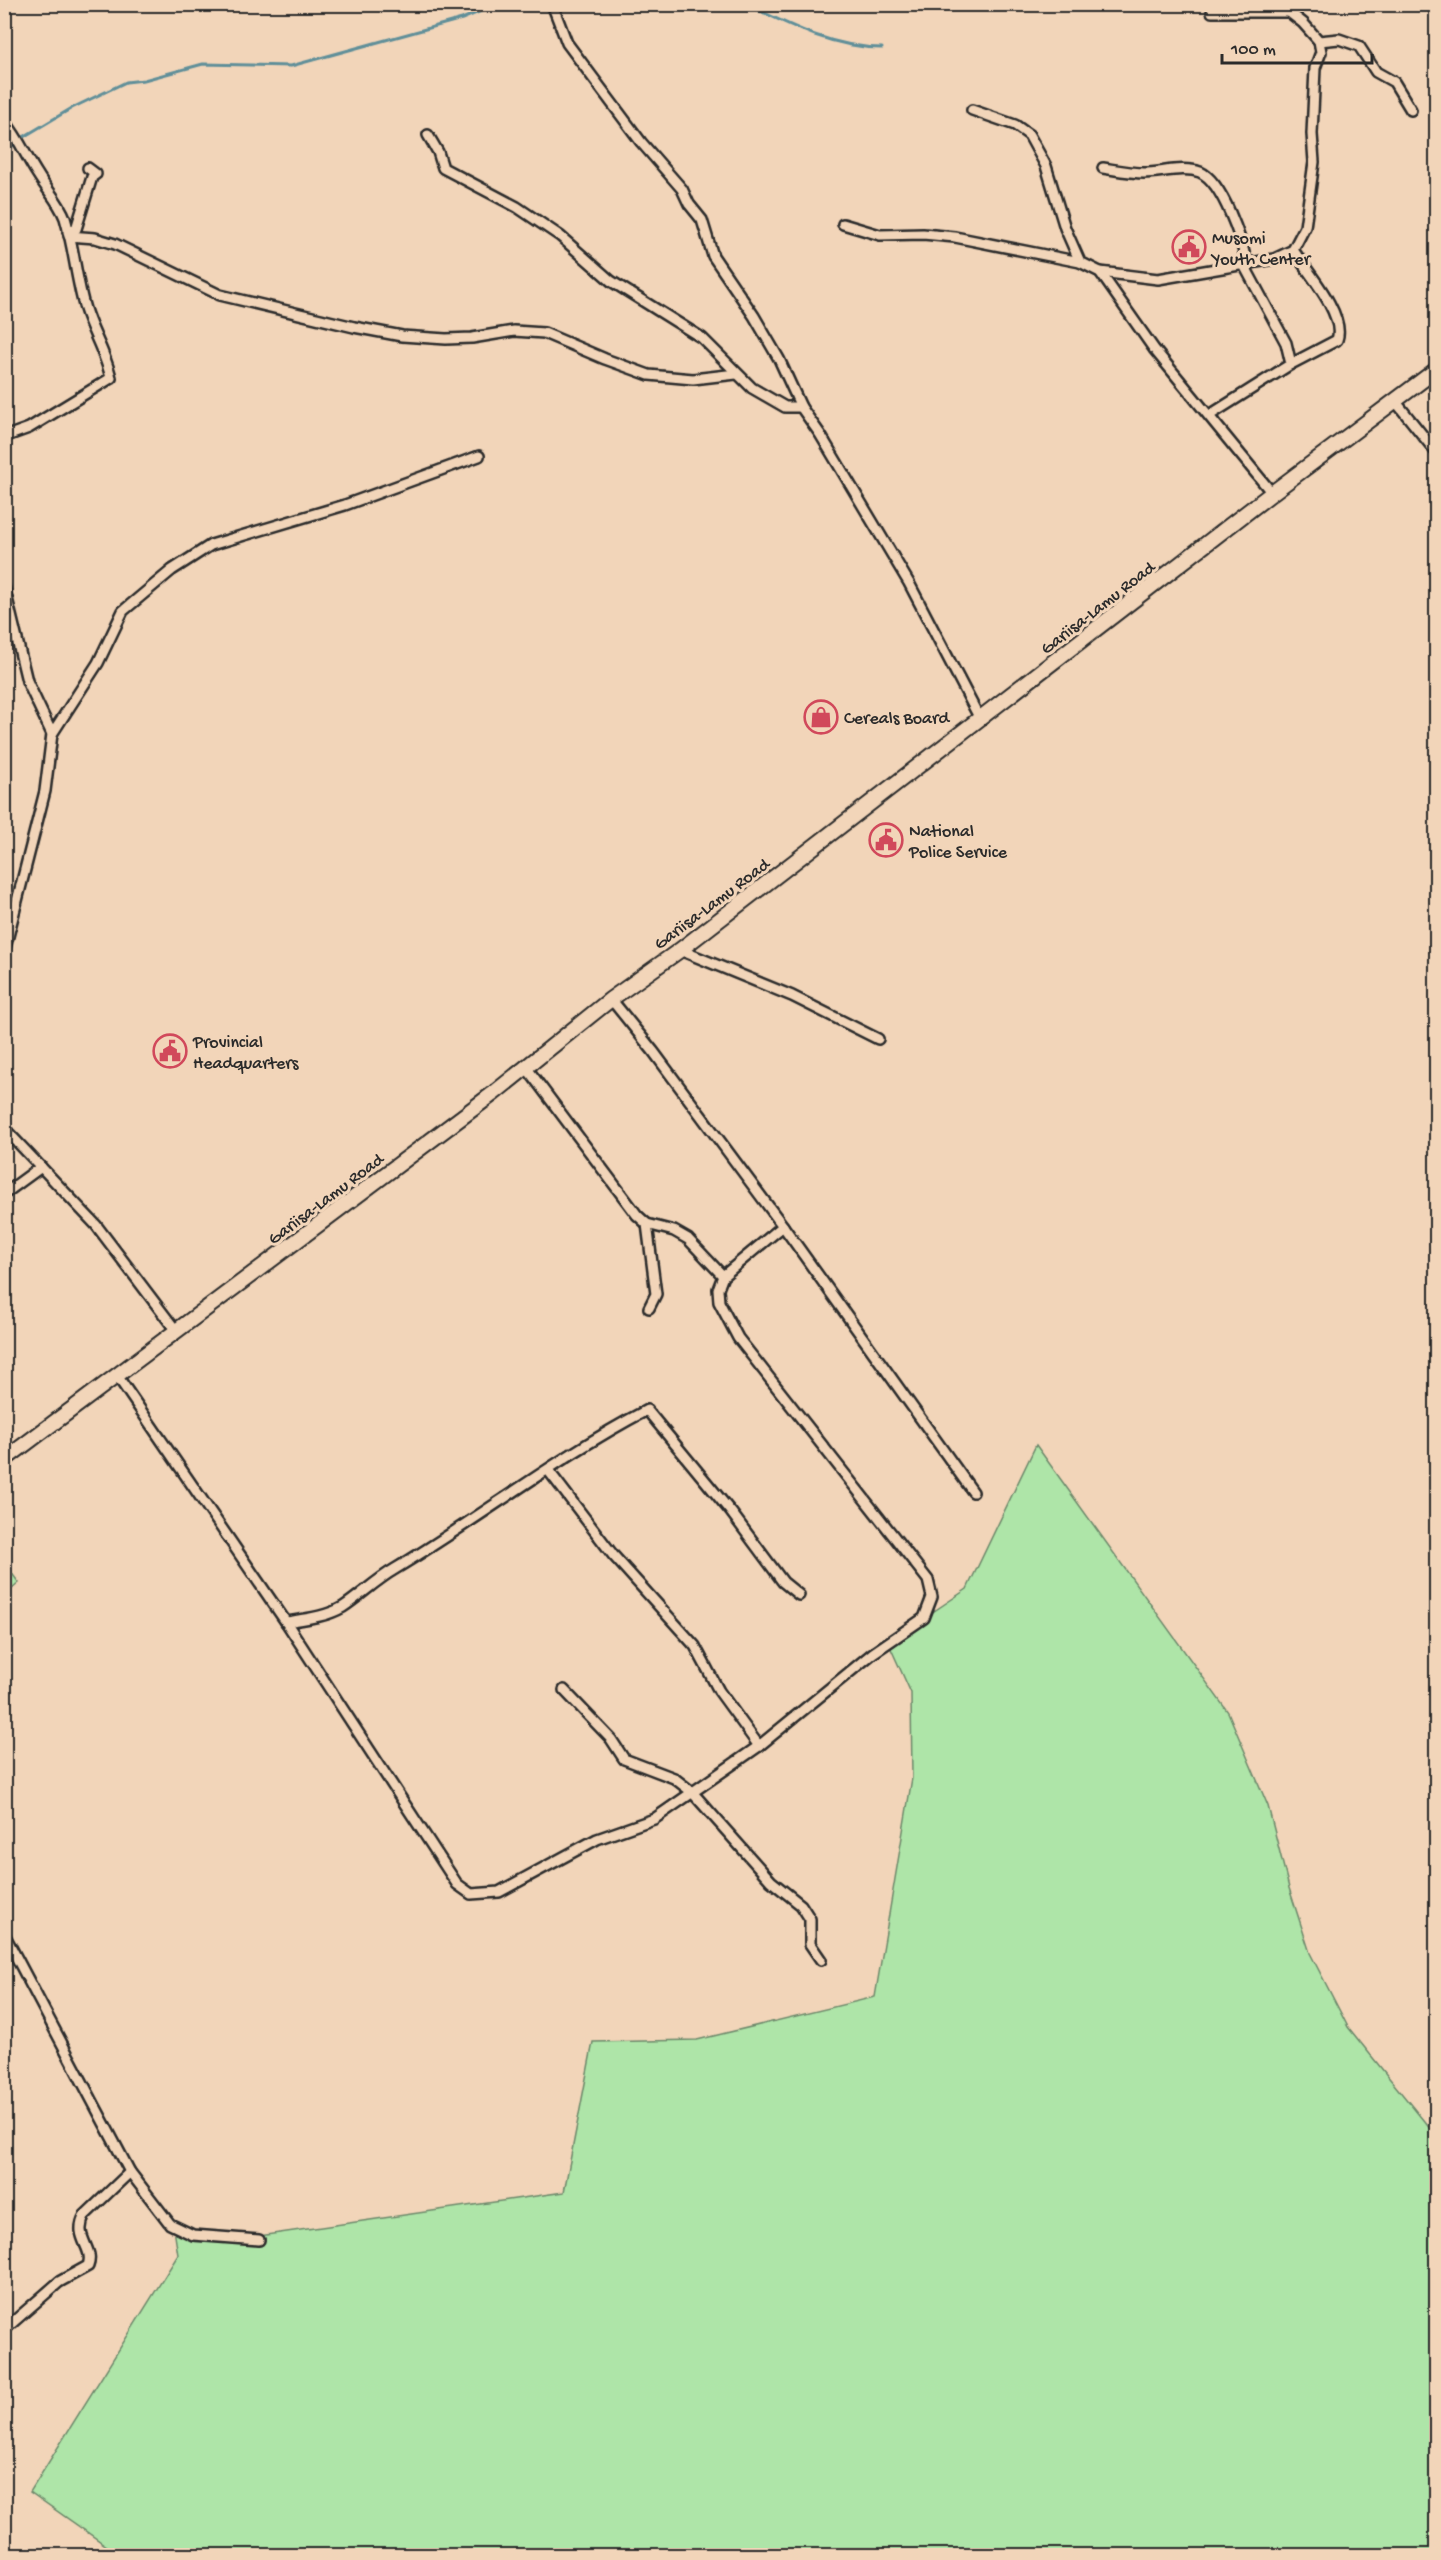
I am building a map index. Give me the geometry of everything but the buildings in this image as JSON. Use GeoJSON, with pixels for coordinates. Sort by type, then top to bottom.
{"type":"FeatureCollection","features":[{"type":"Feature","properties":{"kind":"street"},"geometry":{"type":"LineString","coordinates":[[552,4],[567,44],[641,142],[682,189],[689,204],[702,220],[712,256],[754,316],[779,359],[801,407],[820,434],[909,583],[980,719]]}},
{"type":"Feature","properties":{"kind":"street"},"geometry":{"type":"LineString","coordinates":[[843,224],[880,235],[922,234],[955,237],[1080,262],[1100,272],[1158,279],[1274,259],[1293,250],[1305,227],[1312,186],[1315,68],[1321,52],[1319,41],[1288,8],[1212,12]]}},
{"type":"Feature","properties":{"kind":"street"},"geometry":{"type":"LineString","coordinates":[[1319,41],[1339,39],[1359,46],[1376,72],[1394,82],[1411,110]]}},
{"type":"Feature","properties":{"kind":"street"},"geometry":{"type":"LineString","coordinates":[[972,110],[1015,125],[1029,135],[1046,166],[1065,228],[1080,262]]}},
{"type":"Feature","properties":{"kind":"street"},"geometry":{"type":"LineString","coordinates":[[4,120],[20,139],[37,174],[60,207],[69,234],[80,292],[89,322],[109,366],[111,378],[29,428],[4,437]]}},
{"type":"Feature","properties":{"kind":"street"},"geometry":{"type":"LineString","coordinates":[[428,135],[438,152],[442,168],[517,207],[560,236],[611,281],[702,338],[752,388],[785,407],[801,407]]}},
{"type":"Feature","properties":{"kind":"street"},"geometry":{"type":"LineString","coordinates":[[69,234],[76,229],[92,177],[96,174],[88,168]]}},
{"type":"Feature","properties":{"kind":"street"},"geometry":{"type":"LineString","coordinates":[[1103,168],[1143,173],[1198,172],[1213,181],[1241,238],[1246,265],[1286,343],[1291,364]]}},
{"type":"Feature","properties":{"kind":"street"},"geometry":{"type":"LineString","coordinates":[[69,234],[115,244],[220,295],[343,325],[402,336],[446,339],[514,332],[544,333],[649,375],[693,379],[736,374]]}},
{"type":"Feature","properties":{"kind":"street"},"geometry":{"type":"LineString","coordinates":[[1210,415],[1291,364],[1337,340],[1339,327],[1336,315],[1293,250]]}},
{"type":"Feature","properties":{"kind":"street"},"geometry":{"type":"LineString","coordinates":[[1100,272],[1154,349],[1272,493]]}},
{"type":"Feature","properties":{"kind":"street","name":"Gariisa-Lamu Road"},"geometry":{"type":"LineString","coordinates":[[4,1460],[118,1377],[526,1067],[611,999],[680,950],[1272,493],[1437,370]]}},
{"type":"Feature","properties":{"kind":"street"},"geometry":{"type":"LineString","coordinates":[[1396,402],[1437,452]]}},
{"type":"Feature","properties":{"kind":"street"},"geometry":{"type":"LineString","coordinates":[[4,952],[45,791],[52,734],[98,663],[123,611],[172,570],[210,545],[345,505],[478,456]]}},
{"type":"Feature","properties":{"kind":"street"},"geometry":{"type":"LineString","coordinates":[[4,586],[27,681],[52,734]]}},
{"type":"Feature","properties":{"kind":"street"},"geometry":{"type":"LineString","coordinates":[[680,950],[792,996],[879,1040]]}},
{"type":"Feature","properties":{"kind":"street"},"geometry":{"type":"LineString","coordinates":[[611,999],[653,1051],[783,1226],[973,1492]]}},
{"type":"Feature","properties":{"kind":"street"},"geometry":{"type":"LineString","coordinates":[[526,1067],[637,1215],[647,1224],[674,1231],[688,1239],[723,1276]]}},
{"type":"Feature","properties":{"kind":"street"},"geometry":{"type":"LineString","coordinates":[[4,1128],[96,1225],[177,1332]]}},
{"type":"Feature","properties":{"kind":"street"},"geometry":{"type":"LineString","coordinates":[[4,1194],[41,1167]]}},
{"type":"Feature","properties":{"kind":"street"},"geometry":{"type":"LineString","coordinates":[[647,1224],[656,1294],[649,1308]]}},
{"type":"Feature","properties":{"kind":"street"},"geometry":{"type":"LineString","coordinates":[[118,1377],[286,1622],[457,1884],[471,1894],[499,1892],[597,1839],[654,1819],[759,1746],[873,1653],[924,1618],[932,1597],[928,1580],[738,1338],[719,1302],[718,1289],[723,1276],[783,1226]]}},
{"type":"Feature","properties":{"kind":"street"},"geometry":{"type":"LineString","coordinates":[[286,1622],[320,1616],[342,1607],[378,1579],[457,1532],[548,1470],[647,1410],[731,1512],[783,1582],[799,1595]]}},
{"type":"Feature","properties":{"kind":"street"},"geometry":{"type":"LineString","coordinates":[[548,1470],[613,1555],[695,1646],[719,1691],[759,1746]]}},
{"type":"Feature","properties":{"kind":"street"},"geometry":{"type":"LineString","coordinates":[[564,1690],[611,1739],[624,1759],[674,1778],[692,1792],[771,1881],[801,1905],[810,1919],[810,1944],[821,1959]]}},
{"type":"Feature","properties":{"kind":"street"},"geometry":{"type":"LineString","coordinates":[[4,1934],[130,2172],[170,2224],[187,2233],[259,2240]]}},
{"type":"Feature","properties":{"kind":"street"},"geometry":{"type":"LineString","coordinates":[[4,2330],[59,2282],[88,2266],[89,2257],[80,2232],[80,2223],[85,2215],[130,2172]]}},
{"type":"Feature","properties":{"kind":"green space"},"geometry":{"type":"Polygon","coordinates":[[[1036,1445],[1228,1712],[1268,1806],[1289,1888],[1310,1953],[1348,2027],[1436,2136],[1436,2555],[121,2556],[30,2492],[178,2255],[174,2229],[252,2237],[564,2192],[593,2042],[697,2040],[875,1997],[912,1778],[911,1693],[888,1642],[967,1589],[1036,1445]]]}},
{"type":"Feature","properties":{"kind":"green space"},"geometry":{"type":"Polygon","coordinates":[[[5,1564],[19,1583],[5,1595],[5,1564]]]}},
{"type":"Feature","properties":{"kind":"waterway"},"geometry":{"type":"LineString","coordinates":[[4,153],[20,139],[72,108],[126,82],[144,80],[203,64],[291,66],[462,19],[498,4]]}},
{"type":"Feature","properties":{"kind":"waterway"},"geometry":{"type":"LineString","coordinates":[[746,4],[829,40],[882,48]]}},
{"type":"Feature","properties":{"kind":"place","name":"Musomi Youth Center"},"geometry":{"type":"Point","coordinates":[1189,247]}},
{"type":"Feature","properties":{"kind":"place","name":"Cereals Board"},"geometry":{"type":"Point","coordinates":[821,717]}},
{"type":"Feature","properties":{"kind":"place","name":"National Police Service"},"geometry":{"type":"Point","coordinates":[886,840]}},
{"type":"Feature","properties":{"kind":"place","name":"Provincial Headquarters"},"geometry":{"type":"Point","coordinates":[170,1051]}}]}
